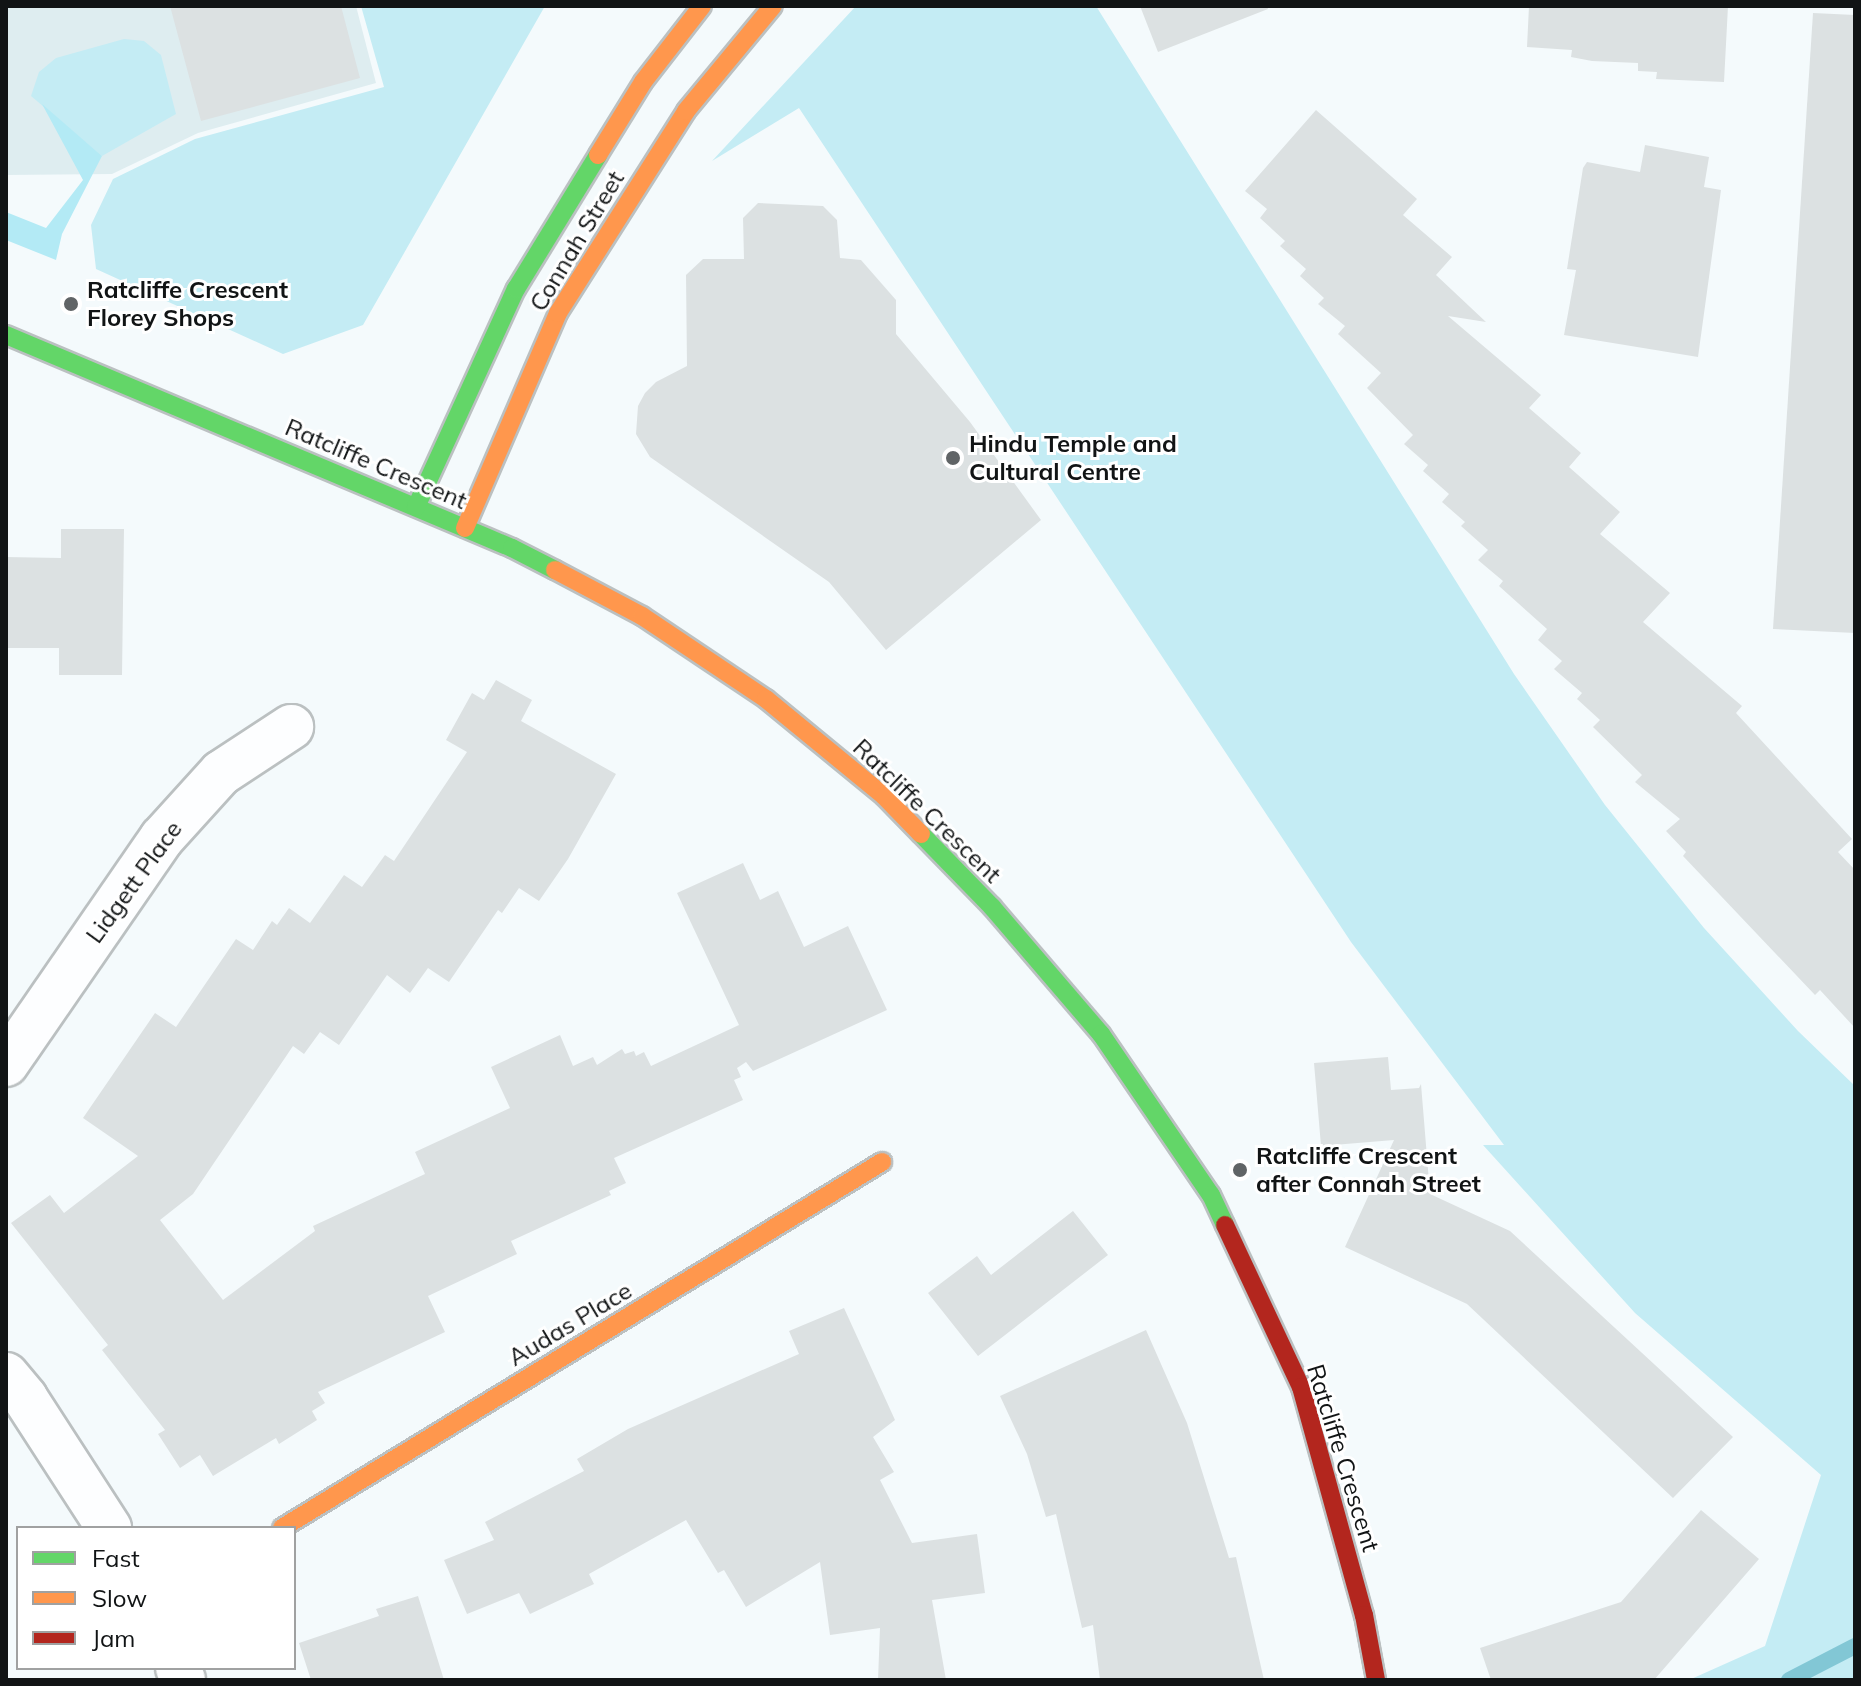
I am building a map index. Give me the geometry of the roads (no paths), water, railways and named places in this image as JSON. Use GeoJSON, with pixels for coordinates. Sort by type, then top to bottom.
{"type":"FeatureCollection","features":[{"type":"Feature","properties":{"kind":"street","name":"Connah Street"},"geometry":{"type":"LineString","coordinates":[[416,507],[516,289],[643,82],[702,6]]}},
{"type":"Feature","properties":{"kind":"street","name":"Connah Street"},"geometry":{"type":"LineString","coordinates":[[465,528],[558,313],[686,111],[773,6]]}},
{"type":"Feature","properties":{"kind":"street","name":"Ratcliffe Crescent"},"geometry":{"type":"LineString","coordinates":[[6,335],[465,528],[642,616],[766,699],[884,796],[992,907],[1101,1034],[1211,1195],[1301,1387],[1364,1615],[1376,1680]]}},
{"type":"Feature","properties":{"kind":"street","name":"Lidgett Place"},"geometry":{"type":"LineString","coordinates":[[6,1064],[162,838],[221,773],[291,727]]}},
{"type":"Feature","properties":{"kind":"street","name":"Audas Place"},"geometry":{"type":"LineString","coordinates":[[285,1526],[882,1162]]}},
{"type":"Feature","properties":{"kind":"street"},"geometry":{"type":"LineString","coordinates":[[6,1375],[25,1398],[108,1526]]}},
{"type":"Feature","properties":{"kind":"waterway"},"geometry":{"type":"LineString","coordinates":[[1789,1680],[1855,1646]]}},
{"type":"Feature","properties":{"kind":"place","name":"Ratcliffe Crescent Florey Shops"},"geometry":{"type":"Point","coordinates":[71,304]}},
{"type":"Feature","properties":{"kind":"place","name":"Hindu Temple and Cultural Centre"},"geometry":{"type":"Point","coordinates":[953,458]}},
{"type":"Feature","properties":{"kind":"place","name":"Ratcliffe Crescent after Connah Street"},"geometry":{"type":"Point","coordinates":[1240,1170]}}]}
